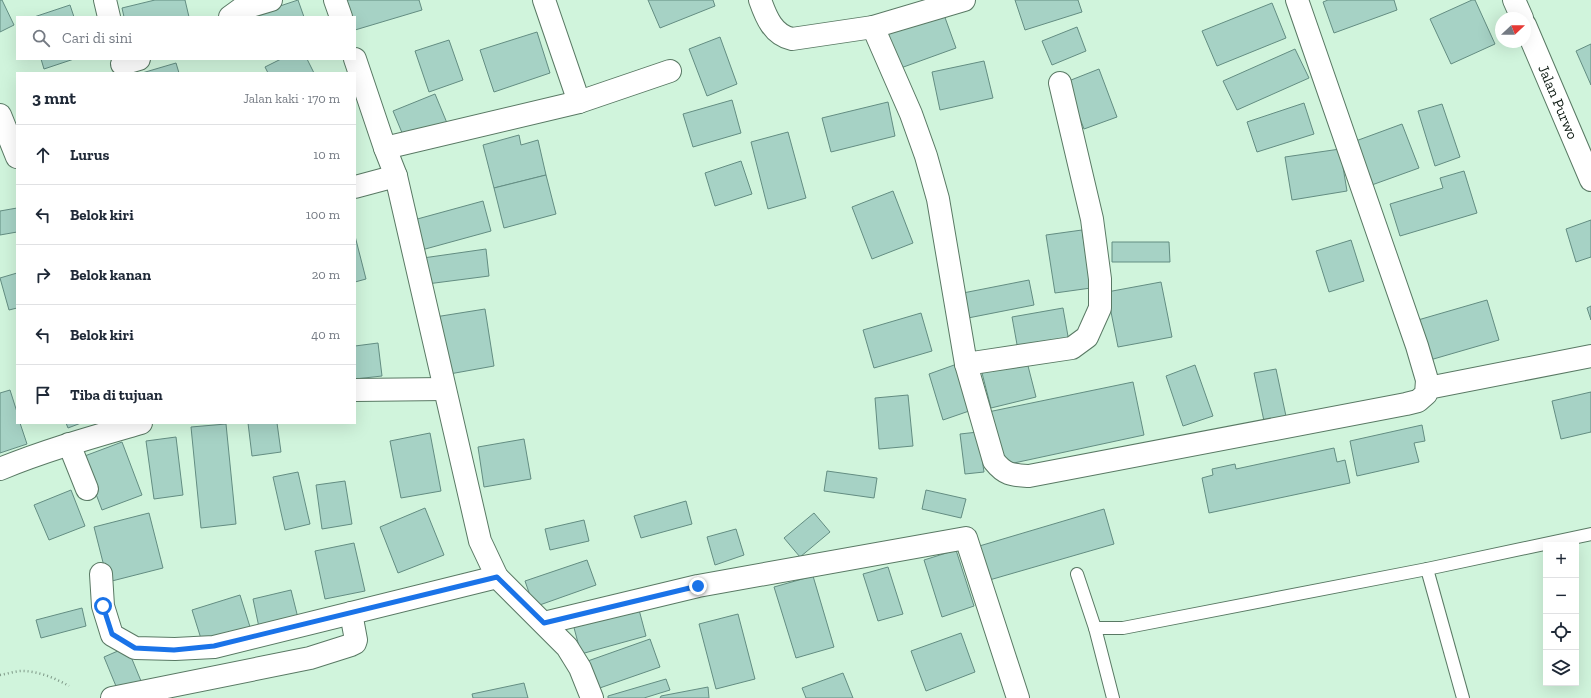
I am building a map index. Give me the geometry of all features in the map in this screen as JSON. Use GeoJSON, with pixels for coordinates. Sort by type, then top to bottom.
{"type":"FeatureCollection","features":[{"type":"Feature","properties":{"kind":"street"},"geometry":{"type":"LineString","coordinates":[[105,0],[109,16]]}},
{"type":"Feature","properties":{"kind":"street"},"geometry":{"type":"LineString","coordinates":[[231,16],[241,9],[270,0]]}},
{"type":"Feature","properties":{"kind":"street"},"geometry":{"type":"LineString","coordinates":[[335,0],[341,16]]}},
{"type":"Feature","properties":{"kind":"street"},"geometry":{"type":"LineString","coordinates":[[544,0],[578,102]]}},
{"type":"Feature","properties":{"kind":"street"},"geometry":{"type":"LineString","coordinates":[[760,0],[775,31],[792,39],[873,27],[964,0]]}},
{"type":"Feature","properties":{"kind":"street"},"geometry":{"type":"LineString","coordinates":[[873,27],[911,114],[926,156],[938,199],[966,364],[994,461],[1004,472],[1018,475],[1037,474],[1406,404],[1418,401],[1426,394],[1428,388],[1427,380],[1417,346],[1297,0]]}},
{"type":"Feature","properties":{"kind":"street"},"geometry":{"type":"LineString","coordinates":[[1514,0],[1519,12]]}},
{"type":"Feature","properties":{"kind":"street","name":"Jalan Purwo"},"geometry":{"type":"LineString","coordinates":[[1531,39],[1591,180]]}},
{"type":"Feature","properties":{"kind":"street"},"geometry":{"type":"LineString","coordinates":[[355,60],[396,176],[444,390],[480,541],[497,577],[567,647],[580,668],[592,698]]}},
{"type":"Feature","properties":{"kind":"street"},"geometry":{"type":"LineString","coordinates":[[385,148],[578,102],[670,71]]}},
{"type":"Feature","properties":{"kind":"street"},"geometry":{"type":"LineString","coordinates":[[966,364],[1072,348],[1087,337],[1100,308],[1100,279],[1092,218],[1060,83]]}},
{"type":"Feature","properties":{"kind":"street"},"geometry":{"type":"LineString","coordinates":[[0,115],[16,155]]}},
{"type":"Feature","properties":{"kind":"street"},"geometry":{"type":"LineString","coordinates":[[356,187],[396,176]]}},
{"type":"Feature","properties":{"kind":"street"},"geometry":{"type":"LineString","coordinates":[[1428,388],[1591,356]]}},
{"type":"Feature","properties":{"kind":"street"},"geometry":{"type":"LineString","coordinates":[[356,390],[444,390]]}},
{"type":"Feature","properties":{"kind":"street"},"geometry":{"type":"LineString","coordinates":[[0,469],[25,458],[138,424]]}},
{"type":"Feature","properties":{"kind":"street"},"geometry":{"type":"LineString","coordinates":[[69,444],[87,489]]}},
{"type":"Feature","properties":{"kind":"street"},"geometry":{"type":"LineString","coordinates":[[544,623],[698,586],[966,538],[1018,698]]}},
{"type":"Feature","properties":{"kind":"street"},"geometry":{"type":"LineString","coordinates":[[101,574],[103,606],[112,634],[135,648],[174,650],[214,646],[497,577]]}},
{"type":"Feature","properties":{"kind":"street"},"geometry":{"type":"LineString","coordinates":[[112,698],[310,658],[352,645],[356,640],[351,613]]}},
{"type":"Feature","properties":{"kind":"lane"},"geometry":{"type":"LineString","coordinates":[[1095,628],[1122,628],[1427,569],[1591,534]]}},
{"type":"Feature","properties":{"kind":"lane"},"geometry":{"type":"LineString","coordinates":[[1427,569],[1463,698]]}},
{"type":"Feature","properties":{"kind":"lane"},"geometry":{"type":"LineString","coordinates":[[1077,574],[1095,628],[1113,698]]}},
{"type":"Feature","properties":{"kind":"path"},"geometry":{"type":"LineString","coordinates":[[0,675],[22,671],[38,673],[56,679],[69,686]]}},
{"type":"Feature","properties":{"kind":"building"},"geometry":{"type":"Polygon","coordinates":[[[0,0],[2,0],[14,25],[0,32],[0,0]]]}},
{"type":"Feature","properties":{"kind":"building"},"geometry":{"type":"Polygon","coordinates":[[[155,0],[185,0],[189,16],[124,16],[122,8],[155,0]]]}},
{"type":"Feature","properties":{"kind":"building"},"geometry":{"type":"Polygon","coordinates":[[[298,0],[304,16],[250,16],[298,0]]]}},
{"type":"Feature","properties":{"kind":"building"},"geometry":{"type":"Polygon","coordinates":[[[337,0],[419,0],[422,10],[356,30],[356,16],[342,16],[337,0]]]}},
{"type":"Feature","properties":{"kind":"building"},"geometry":{"type":"Polygon","coordinates":[[[648,0],[713,0],[715,6],[660,28],[648,0]]]}},
{"type":"Feature","properties":{"kind":"building"},"geometry":{"type":"Polygon","coordinates":[[[1015,0],[1078,0],[1082,12],[1025,30],[1015,0]]]}},
{"type":"Feature","properties":{"kind":"building"},"geometry":{"type":"Polygon","coordinates":[[[1328,0],[1394,0],[1397,10],[1334,33],[1323,2],[1328,0]]]}},
{"type":"Feature","properties":{"kind":"building"},"geometry":{"type":"Polygon","coordinates":[[[1475,0],[1495,44],[1451,64],[1430,19],[1475,0]]]}},
{"type":"Feature","properties":{"kind":"building"},"geometry":{"type":"Polygon","coordinates":[[[1272,3],[1286,38],[1217,66],[1202,31],[1272,3]]]}},
{"type":"Feature","properties":{"kind":"building"},"geometry":{"type":"Polygon","coordinates":[[[70,5],[74,16],[37,16],[70,5]]]}},
{"type":"Feature","properties":{"kind":"building"},"geometry":{"type":"Polygon","coordinates":[[[943,12],[956,48],[898,69],[884,33],[943,12]]]}},
{"type":"Feature","properties":{"kind":"building"},"geometry":{"type":"Polygon","coordinates":[[[1077,27],[1086,51],[1052,65],[1042,41],[1077,27]]]}},
{"type":"Feature","properties":{"kind":"building"},"geometry":{"type":"Polygon","coordinates":[[[537,32],[550,73],[494,92],[480,50],[537,32]]]}},
{"type":"Feature","properties":{"kind":"building"},"geometry":{"type":"Polygon","coordinates":[[[720,37],[737,84],[707,96],[689,49],[720,37]]]}},
{"type":"Feature","properties":{"kind":"building"},"geometry":{"type":"Polygon","coordinates":[[[449,40],[463,80],[429,92],[415,51],[449,40]]]}},
{"type":"Feature","properties":{"kind":"building"},"geometry":{"type":"Polygon","coordinates":[[[1591,44],[1591,85],[1576,51],[1591,44]]]}},
{"type":"Feature","properties":{"kind":"building"},"geometry":{"type":"Polygon","coordinates":[[[1295,49],[1309,78],[1237,110],[1223,81],[1295,49]]]}},
{"type":"Feature","properties":{"kind":"building"},"geometry":{"type":"Polygon","coordinates":[[[41,60],[71,60],[44,69],[41,60]]]}},
{"type":"Feature","properties":{"kind":"building"},"geometry":{"type":"Polygon","coordinates":[[[279,60],[308,60],[314,72],[268,72],[265,67],[279,60]]]}},
{"type":"Feature","properties":{"kind":"building"},"geometry":{"type":"Polygon","coordinates":[[[984,61],[993,98],[940,110],[932,72],[984,61]]]}},
{"type":"Feature","properties":{"kind":"building"},"geometry":{"type":"Polygon","coordinates":[[[176,63],[179,72],[145,72],[176,63]]]}},
{"type":"Feature","properties":{"kind":"building"},"geometry":{"type":"Polygon","coordinates":[[[1099,69],[1117,117],[1084,129],[1066,82],[1099,69]]]}},
{"type":"Feature","properties":{"kind":"building"},"geometry":{"type":"Polygon","coordinates":[[[435,94],[447,123],[405,140],[393,111],[435,94]]]}},
{"type":"Feature","properties":{"kind":"building"},"geometry":{"type":"Polygon","coordinates":[[[732,100],[741,133],[693,147],[683,114],[732,100]]]}},
{"type":"Feature","properties":{"kind":"building"},"geometry":{"type":"Polygon","coordinates":[[[888,102],[895,136],[831,152],[822,118],[888,102]]]}},
{"type":"Feature","properties":{"kind":"building"},"geometry":{"type":"Polygon","coordinates":[[[1304,103],[1314,134],[1257,152],[1247,122],[1304,103]]]}},
{"type":"Feature","properties":{"kind":"building"},"geometry":{"type":"Polygon","coordinates":[[[1442,104],[1460,157],[1435,166],[1418,111],[1442,104]]]}},
{"type":"Feature","properties":{"kind":"building"},"geometry":{"type":"Polygon","coordinates":[[[1402,124],[1419,168],[1369,186],[1353,142],[1402,124]]]}},
{"type":"Feature","properties":{"kind":"building"},"geometry":{"type":"Polygon","coordinates":[[[788,132],[806,198],[768,209],[751,142],[788,132]]]}},
{"type":"Feature","properties":{"kind":"building"},"geometry":{"type":"Polygon","coordinates":[[[519,135],[521,145],[538,140],[546,175],[494,188],[483,145],[519,135]]]}},
{"type":"Feature","properties":{"kind":"building"},"geometry":{"type":"Polygon","coordinates":[[[1340,149],[1347,191],[1292,200],[1285,157],[1340,149]]]}},
{"type":"Feature","properties":{"kind":"building"},"geometry":{"type":"Polygon","coordinates":[[[741,161],[752,194],[715,206],[705,173],[741,161]]]}},
{"type":"Feature","properties":{"kind":"building"},"geometry":{"type":"Polygon","coordinates":[[[1464,171],[1477,213],[1400,236],[1390,204],[1443,188],[1440,178],[1464,171]]]}},
{"type":"Feature","properties":{"kind":"building"},"geometry":{"type":"Polygon","coordinates":[[[546,175],[556,214],[504,228],[494,188],[546,175]]]}},
{"type":"Feature","properties":{"kind":"building"},"geometry":{"type":"Polygon","coordinates":[[[893,191],[913,243],[872,259],[852,207],[893,191]]]}},
{"type":"Feature","properties":{"kind":"building"},"geometry":{"type":"Polygon","coordinates":[[[483,201],[491,231],[418,251],[410,221],[483,201]]]}},
{"type":"Feature","properties":{"kind":"building"},"geometry":{"type":"Polygon","coordinates":[[[16,208],[16,232],[0,235],[0,211],[16,208]]]}},
{"type":"Feature","properties":{"kind":"building"},"geometry":{"type":"Polygon","coordinates":[[[1591,220],[1591,257],[1576,262],[1566,229],[1591,220]]]}},
{"type":"Feature","properties":{"kind":"building"},"geometry":{"type":"Polygon","coordinates":[[[1082,230],[1091,288],[1055,293],[1046,235],[1082,230]]]}},
{"type":"Feature","properties":{"kind":"building"},"geometry":{"type":"Polygon","coordinates":[[[356,240],[366,279],[356,282],[356,240]]]}},
{"type":"Feature","properties":{"kind":"building"},"geometry":{"type":"Polygon","coordinates":[[[1351,240],[1364,281],[1329,292],[1316,251],[1351,240]]]}},
{"type":"Feature","properties":{"kind":"building"},"geometry":{"type":"Polygon","coordinates":[[[1112,242],[1169,242],[1170,262],[1112,262],[1112,242]]]}},
{"type":"Feature","properties":{"kind":"building"},"geometry":{"type":"Polygon","coordinates":[[[486,249],[489,276],[427,284],[423,258],[486,249]]]}},
{"type":"Feature","properties":{"kind":"building"},"geometry":{"type":"Polygon","coordinates":[[[16,273],[16,308],[9,310],[0,278],[16,273]]]}},
{"type":"Feature","properties":{"kind":"building"},"geometry":{"type":"Polygon","coordinates":[[[1029,280],[1034,305],[968,318],[963,293],[1029,280]]]}},
{"type":"Feature","properties":{"kind":"building"},"geometry":{"type":"Polygon","coordinates":[[[1161,282],[1172,337],[1118,347],[1107,292],[1161,282]]]}},
{"type":"Feature","properties":{"kind":"building"},"geometry":{"type":"Polygon","coordinates":[[[1487,300],[1499,340],[1430,360],[1418,320],[1487,300]]]}},
{"type":"Feature","properties":{"kind":"building"},"geometry":{"type":"Polygon","coordinates":[[[1591,306],[1591,320],[1587,308],[1591,306]]]}},
{"type":"Feature","properties":{"kind":"building"},"geometry":{"type":"Polygon","coordinates":[[[1063,308],[1069,342],[1018,350],[1012,317],[1063,308]]]}},
{"type":"Feature","properties":{"kind":"building"},"geometry":{"type":"Polygon","coordinates":[[[485,309],[494,366],[444,375],[435,317],[485,309]]]}},
{"type":"Feature","properties":{"kind":"building"},"geometry":{"type":"Polygon","coordinates":[[[921,313],[932,351],[874,368],[863,330],[921,313]]]}},
{"type":"Feature","properties":{"kind":"building"},"geometry":{"type":"Polygon","coordinates":[[[378,343],[382,376],[356,379],[356,346],[378,343]]]}},
{"type":"Feature","properties":{"kind":"building"},"geometry":{"type":"Polygon","coordinates":[[[1027,362],[1036,397],[991,408],[982,373],[1027,362]]]}},
{"type":"Feature","properties":{"kind":"building"},"geometry":{"type":"Polygon","coordinates":[[[957,364],[972,410],[943,420],[929,374],[957,364]]]}},
{"type":"Feature","properties":{"kind":"building"},"geometry":{"type":"Polygon","coordinates":[[[1195,365],[1213,416],[1183,426],[1166,376],[1195,365]]]}},
{"type":"Feature","properties":{"kind":"building"},"geometry":{"type":"Polygon","coordinates":[[[1276,369],[1287,421],[1265,426],[1254,373],[1276,369]]]}},
{"type":"Feature","properties":{"kind":"building"},"geometry":{"type":"Polygon","coordinates":[[[1133,382],[1144,435],[1000,466],[988,412],[1133,382]]]}},
{"type":"Feature","properties":{"kind":"building"},"geometry":{"type":"Polygon","coordinates":[[[10,390],[16,409],[16,424],[20,424],[27,444],[0,453],[0,393],[10,390]]]}},
{"type":"Feature","properties":{"kind":"building"},"geometry":{"type":"Polygon","coordinates":[[[1591,392],[1591,432],[1561,439],[1552,401],[1591,392]]]}},
{"type":"Feature","properties":{"kind":"building"},"geometry":{"type":"Polygon","coordinates":[[[908,395],[913,446],[879,449],[875,398],[908,395]]]}},
{"type":"Feature","properties":{"kind":"building"},"geometry":{"type":"Polygon","coordinates":[[[66,424],[78,424],[68,428],[66,424]]]}},
{"type":"Feature","properties":{"kind":"building"},"geometry":{"type":"Polygon","coordinates":[[[226,424],[236,524],[201,528],[191,427],[226,424]]]}},
{"type":"Feature","properties":{"kind":"building"},"geometry":{"type":"Polygon","coordinates":[[[248,424],[277,424],[281,452],[252,456],[248,424]]]}},
{"type":"Feature","properties":{"kind":"building"},"geometry":{"type":"Polygon","coordinates":[[[1422,425],[1425,441],[1414,443],[1419,462],[1357,476],[1350,441],[1422,425]]]}},
{"type":"Feature","properties":{"kind":"building"},"geometry":{"type":"Polygon","coordinates":[[[978,432],[984,472],[965,474],[960,434],[978,432]]]}},
{"type":"Feature","properties":{"kind":"building"},"geometry":{"type":"Polygon","coordinates":[[[430,433],[441,491],[401,498],[390,441],[430,433]]]}},
{"type":"Feature","properties":{"kind":"building"},"geometry":{"type":"Polygon","coordinates":[[[176,437],[183,495],[154,499],[146,441],[176,437]]]}},
{"type":"Feature","properties":{"kind":"building"},"geometry":{"type":"Polygon","coordinates":[[[524,439],[531,479],[484,487],[478,447],[524,439]]]}},
{"type":"Feature","properties":{"kind":"building"},"geometry":{"type":"Polygon","coordinates":[[[122,442],[142,495],[102,510],[82,457],[122,442]]]}},
{"type":"Feature","properties":{"kind":"building"},"geometry":{"type":"Polygon","coordinates":[[[1334,448],[1337,462],[1345,460],[1350,483],[1209,513],[1202,478],[1213,475],[1212,469],[1235,464],[1236,469],[1334,448]]]}},
{"type":"Feature","properties":{"kind":"building"},"geometry":{"type":"Polygon","coordinates":[[[827,471],[877,478],[874,498],[824,491],[827,471]]]}},
{"type":"Feature","properties":{"kind":"building"},"geometry":{"type":"Polygon","coordinates":[[[298,472],[310,524],[285,530],[273,477],[298,472]]]}},
{"type":"Feature","properties":{"kind":"building"},"geometry":{"type":"Polygon","coordinates":[[[345,481],[352,524],[322,529],[316,485],[345,481]]]}},
{"type":"Feature","properties":{"kind":"building"},"geometry":{"type":"Polygon","coordinates":[[[71,490],[85,526],[49,540],[34,505],[71,490]]]}},
{"type":"Feature","properties":{"kind":"building"},"geometry":{"type":"Polygon","coordinates":[[[926,490],[966,499],[961,518],[922,509],[926,490]]]}},
{"type":"Feature","properties":{"kind":"building"},"geometry":{"type":"Polygon","coordinates":[[[686,501],[692,524],[641,538],[634,516],[686,501]]]}},
{"type":"Feature","properties":{"kind":"building"},"geometry":{"type":"Polygon","coordinates":[[[425,508],[444,555],[398,573],[380,527],[425,508]]]}},
{"type":"Feature","properties":{"kind":"building"},"geometry":{"type":"Polygon","coordinates":[[[1104,509],[1114,544],[986,581],[976,547],[1104,509]]]}},
{"type":"Feature","properties":{"kind":"building"},"geometry":{"type":"Polygon","coordinates":[[[149,513],[163,568],[108,582],[94,527],[149,513]]]}},
{"type":"Feature","properties":{"kind":"building"},"geometry":{"type":"Polygon","coordinates":[[[814,513],[830,532],[800,557],[784,538],[814,513]]]}},
{"type":"Feature","properties":{"kind":"building"},"geometry":{"type":"Polygon","coordinates":[[[584,520],[589,541],[550,550],[545,529],[584,520]]]}},
{"type":"Feature","properties":{"kind":"building"},"geometry":{"type":"Polygon","coordinates":[[[736,529],[744,555],[715,565],[707,537],[736,529]]]}},
{"type":"Feature","properties":{"kind":"building"},"geometry":{"type":"Polygon","coordinates":[[[354,543],[365,591],[325,599],[315,551],[354,543]]]}},
{"type":"Feature","properties":{"kind":"building"},"geometry":{"type":"Polygon","coordinates":[[[956,550],[974,606],[942,617],[924,560],[956,550]]]}},
{"type":"Feature","properties":{"kind":"building"},"geometry":{"type":"Polygon","coordinates":[[[587,560],[596,585],[534,607],[525,581],[587,560]]]}},
{"type":"Feature","properties":{"kind":"building"},"geometry":{"type":"Polygon","coordinates":[[[888,567],[903,614],[878,621],[863,574],[888,567]]]}},
{"type":"Feature","properties":{"kind":"building"},"geometry":{"type":"Polygon","coordinates":[[[813,576],[834,647],[796,658],[774,587],[813,576]]]}},
{"type":"Feature","properties":{"kind":"building"},"geometry":{"type":"Polygon","coordinates":[[[291,590],[299,622],[260,632],[253,599],[291,590]]]}},
{"type":"Feature","properties":{"kind":"building"},"geometry":{"type":"Polygon","coordinates":[[[240,595],[251,630],[203,645],[192,610],[240,595]]]}},
{"type":"Feature","properties":{"kind":"building"},"geometry":{"type":"Polygon","coordinates":[[[638,606],[646,636],[581,654],[573,624],[638,606]]]}},
{"type":"Feature","properties":{"kind":"building"},"geometry":{"type":"Polygon","coordinates":[[[82,608],[86,626],[41,638],[36,620],[82,608]]]}},
{"type":"Feature","properties":{"kind":"building"},"geometry":{"type":"Polygon","coordinates":[[[738,614],[755,679],[716,689],[699,624],[738,614]]]}},
{"type":"Feature","properties":{"kind":"building"},"geometry":{"type":"Polygon","coordinates":[[[961,633],[975,672],[926,691],[911,651],[961,633]]]}},
{"type":"Feature","properties":{"kind":"building"},"geometry":{"type":"Polygon","coordinates":[[[650,639],[660,667],[594,690],[585,662],[650,639]]]}},
{"type":"Feature","properties":{"kind":"building"},"geometry":{"type":"Polygon","coordinates":[[[127,647],[141,681],[118,691],[104,657],[127,647]]]}},
{"type":"Feature","properties":{"kind":"building"},"geometry":{"type":"Polygon","coordinates":[[[843,673],[853,698],[806,698],[802,688],[843,673]]]}},
{"type":"Feature","properties":{"kind":"building"},"geometry":{"type":"Polygon","coordinates":[[[666,679],[670,690],[644,698],[608,698],[608,696],[666,679]]]}},
{"type":"Feature","properties":{"kind":"building"},"geometry":{"type":"Polygon","coordinates":[[[524,683],[528,698],[473,698],[472,694],[524,683]]]}},
{"type":"Feature","properties":{"kind":"building"},"geometry":{"type":"Polygon","coordinates":[[[708,687],[709,698],[660,698],[661,696],[708,687]]]}},
{"type":"Feature","properties":{"kind":"route"},"geometry":{"type":"LineString","coordinates":[[103,606],[112,634],[135,648],[174,650],[214,646],[497,577],[544,623],[698,586]]}}]}
